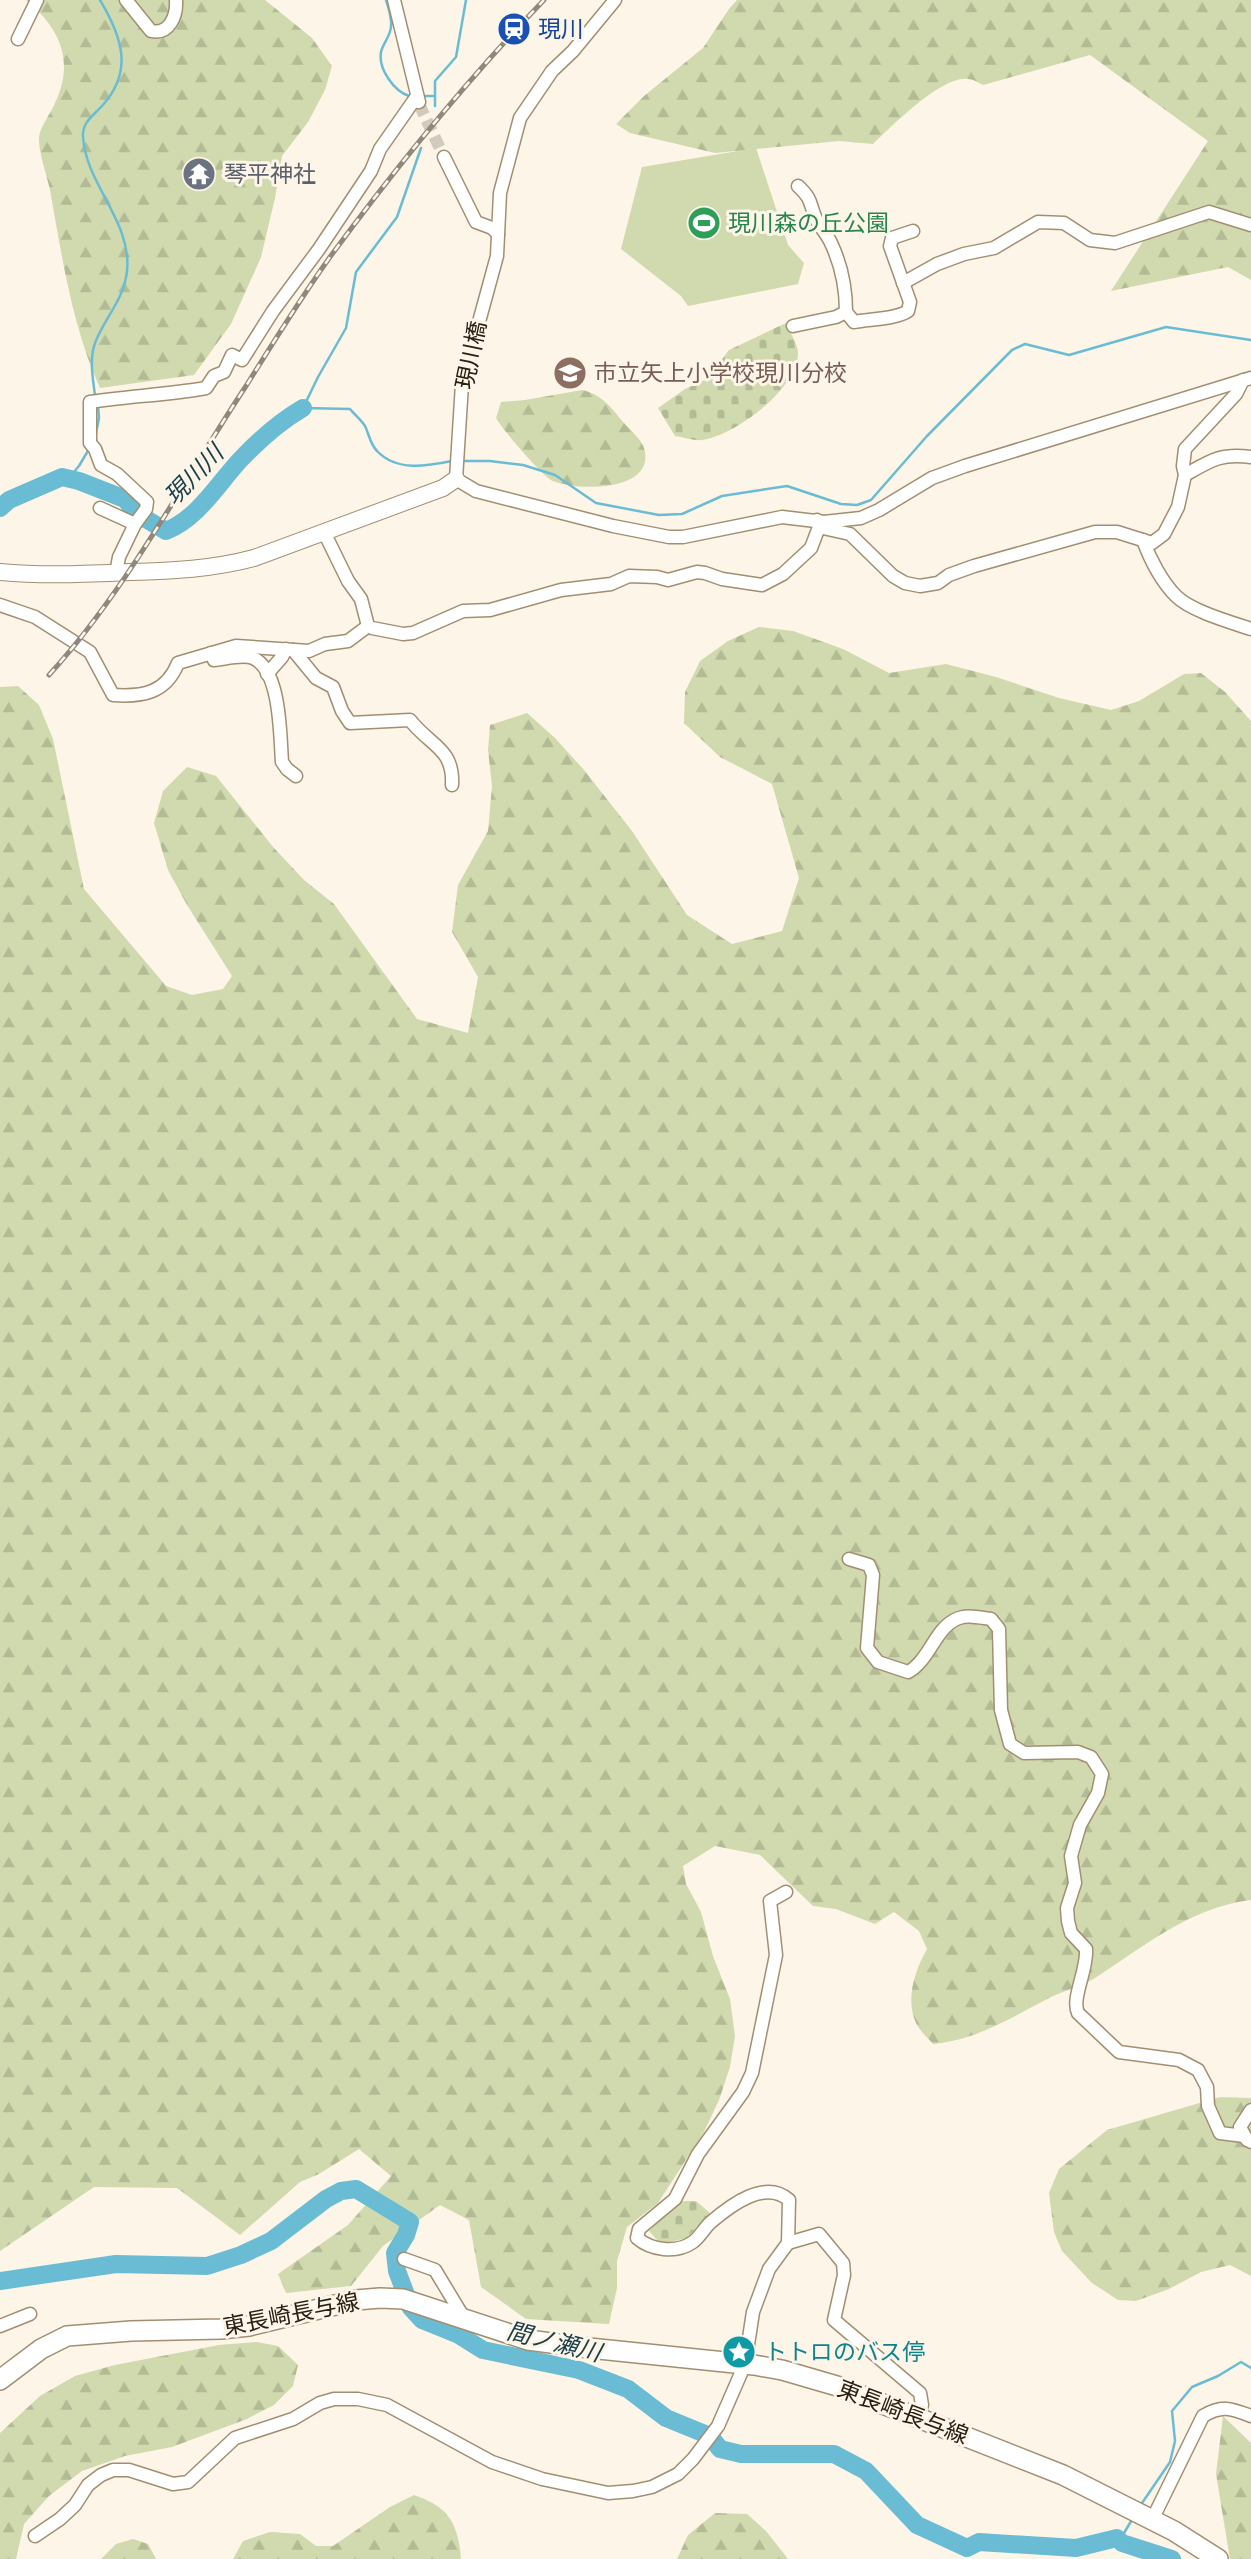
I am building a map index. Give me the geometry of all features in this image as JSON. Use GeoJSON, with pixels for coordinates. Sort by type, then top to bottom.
{"type":"FeatureCollection","features":[{"type":"Feature","properties":{"kind":"main road","name":"東長崎長与線"},"geometry":{"type":"LineString","coordinates":[[0,2380],[41,2349],[67,2336],[131,2330],[221,2329],[249,2326],[331,2304],[380,2298],[403,2300],[528,2340],[745,2364],[782,2370],[827,2383],[1063,2475],[1174,2531],[1218,2559]]}},
{"type":"Feature","properties":{"kind":"street"},"geometry":{"type":"LineString","coordinates":[[18,39],[37,0]]}},
{"type":"Feature","properties":{"kind":"street"},"geometry":{"type":"LineString","coordinates":[[126,0],[151,31],[157,33],[173,21],[177,12],[176,0]]}},
{"type":"Feature","properties":{"kind":"street"},"geometry":{"type":"LineString","coordinates":[[116,573],[119,557],[135,524],[146,509],[146,502],[117,474],[101,466],[92,446],[97,401],[206,388],[214,376],[224,372],[232,355],[243,360],[371,171],[380,149],[418,100],[394,0]]}},
{"type":"Feature","properties":{"kind":"street","name":"現川橋"},"geometry":{"type":"LineString","coordinates":[[456,474],[462,384],[497,256],[500,193],[520,118],[552,71],[573,51],[615,0]]}},
{"type":"Feature","properties":{"kind":"street"},"geometry":{"type":"LineString","coordinates":[[444,157],[476,222],[498,234]]}},
{"type":"Feature","properties":{"kind":"street"},"geometry":{"type":"LineString","coordinates":[[798,186],[810,197],[817,222],[831,242],[839,262],[846,296],[846,312],[854,322],[882,316],[901,316],[908,311],[910,302],[890,246],[892,238],[913,231]]}},
{"type":"Feature","properties":{"kind":"street"},"geometry":{"type":"LineString","coordinates":[[903,283],[937,264],[964,254],[994,248],[1038,222],[1064,223],[1090,240],[1115,243],[1209,212],[1251,225]]}},
{"type":"Feature","properties":{"kind":"street"},"geometry":{"type":"LineString","coordinates":[[793,326],[836,317],[846,312]]}},
{"type":"Feature","properties":{"kind":"street"},"geometry":{"type":"LineString","coordinates":[[821,521],[823,528],[850,534],[893,576],[905,583],[920,586],[937,583],[949,575],[974,566],[1083,534],[1117,532],[1152,543],[1164,534],[1178,507],[1185,475],[1185,449],[1247,379]]}},
{"type":"Feature","properties":{"kind":"street"},"geometry":{"type":"LineString","coordinates":[[0,572],[46,575],[116,573],[230,565],[443,488],[456,474],[476,491],[669,537],[683,537],[782,517],[821,521],[861,518],[932,478],[965,466],[1247,379]]}},
{"type":"Feature","properties":{"kind":"street"},"geometry":{"type":"LineString","coordinates":[[1185,475],[1228,455],[1251,457]]}},
{"type":"Feature","properties":{"kind":"street"},"geometry":{"type":"LineString","coordinates":[[100,508],[135,524]]}},
{"type":"Feature","properties":{"kind":"street"},"geometry":{"type":"LineString","coordinates":[[368,626],[403,634],[463,611],[490,610],[561,590],[611,584],[629,576],[668,580],[698,572],[762,585],[783,574],[811,548],[821,521]]}},
{"type":"Feature","properties":{"kind":"street"},"geometry":{"type":"LineString","coordinates":[[324,532],[348,581],[361,599],[368,626]]}},
{"type":"Feature","properties":{"kind":"street"},"geometry":{"type":"LineString","coordinates":[[1143,540],[1169,588],[1178,598],[1251,629]]}},
{"type":"Feature","properties":{"kind":"street"},"geometry":{"type":"LineString","coordinates":[[0,605],[35,617],[90,652],[113,695],[149,694],[176,669],[178,663],[211,653],[251,646],[309,651],[336,642],[348,642],[368,626]]}},
{"type":"Feature","properties":{"kind":"street"},"geometry":{"type":"LineString","coordinates":[[267,674],[289,650]]}},
{"type":"Feature","properties":{"kind":"street"},"geometry":{"type":"LineString","coordinates":[[289,650],[316,678],[333,687],[342,711],[350,723],[411,720],[450,760],[453,771],[452,785]]}},
{"type":"Feature","properties":{"kind":"street"},"geometry":{"type":"LineString","coordinates":[[211,653],[214,660],[250,657],[261,663],[279,708],[282,762],[296,776]]}},
{"type":"Feature","properties":{"kind":"street"},"geometry":{"type":"LineString","coordinates":[[849,1559],[870,1565],[873,1575],[867,1648],[878,1662],[908,1672],[917,1667],[947,1625],[963,1617],[991,1619],[999,1629],[1001,1710],[1010,1744],[1024,1753],[1078,1752],[1091,1757],[1102,1774],[1098,1793],[1080,1825],[1074,1845],[1072,1856],[1075,1883],[1067,1908],[1071,1933],[1086,1949],[1087,1963],[1075,2006],[1077,2013],[1119,2052],[1179,2060],[1198,2070],[1207,2087],[1208,2106],[1220,2133],[1244,2136],[1249,2141]]}},
{"type":"Feature","properties":{"kind":"street"},"geometry":{"type":"LineString","coordinates":[[35,2536],[60,2519],[75,2505],[88,2485],[101,2475],[113,2470],[130,2470],[173,2484],[188,2482],[235,2438],[293,2419],[320,2403],[334,2399],[358,2399],[387,2405],[492,2462],[542,2479],[608,2493],[652,2487],[678,2473],[694,2459],[718,2426],[745,2364],[753,2312],[769,2269],[788,2243],[789,2200],[783,2195],[766,2192],[751,2194],[710,2222],[693,2242],[672,2249],[647,2247],[637,2238],[639,2229],[675,2199],[698,2154],[743,2092],[752,2073],[776,1955],[770,1901],[786,1892]]}},
{"type":"Feature","properties":{"kind":"street"},"geometry":{"type":"LineString","coordinates":[[1249,2141],[1240,2127],[1251,2110]]}},
{"type":"Feature","properties":{"kind":"street"},"geometry":{"type":"LineString","coordinates":[[788,2243],[819,2234],[843,2263],[844,2276],[834,2320],[920,2393],[922,2405],[917,2418]]}},
{"type":"Feature","properties":{"kind":"street"},"geometry":{"type":"LineString","coordinates":[[404,2259],[435,2270],[464,2318]]}},
{"type":"Feature","properties":{"kind":"street"},"geometry":{"type":"LineString","coordinates":[[0,2326],[30,2314]]}},
{"type":"Feature","properties":{"kind":"street"},"geometry":{"type":"LineString","coordinates":[[1152,2520],[1203,2416],[1217,2408],[1235,2410],[1251,2416]]}},
{"type":"Feature","properties":{"kind":"green space"},"geometry":{"type":"Polygon","coordinates":[[[26,0],[265,0],[312,38],[332,66],[325,90],[308,122],[282,156],[261,257],[231,324],[194,375],[100,388],[75,316],[39,143],[41,129],[61,88],[64,59],[61,46],[48,22],[26,0]]]}},
{"type":"Feature","properties":{"kind":"green space"},"geometry":{"type":"Polygon","coordinates":[[[737,0],[1251,0],[1251,280],[1228,267],[1111,291],[1208,141],[1090,55],[983,85],[970,79],[957,80],[931,93],[873,144],[839,141],[715,153],[630,133],[616,124],[644,96],[703,48],[737,0]]]}},
{"type":"Feature","properties":{"kind":"green space","name":"現川森の丘公園"},"geometry":{"type":"Polygon","coordinates":[[[756,148],[788,245],[804,263],[798,284],[688,306],[681,296],[621,249],[642,167],[756,148]]]}},
{"type":"Feature","properties":{"kind":"green space"},"geometry":{"type":"Polygon","coordinates":[[[786,323],[798,353],[788,381],[776,395],[746,420],[715,437],[699,440],[675,436],[658,408],[685,389],[707,379],[729,350],[786,323]]]}},
{"type":"Feature","properties":{"kind":"green space"},"geometry":{"type":"Polygon","coordinates":[[[582,390],[605,402],[642,444],[645,452],[644,465],[637,475],[625,481],[594,487],[553,481],[523,452],[496,418],[501,402],[582,390]]]}},
{"type":"Feature","properties":{"kind":"green space"},"geometry":{"type":"Polygon","coordinates":[[[759,627],[793,631],[843,649],[889,673],[946,664],[1059,698],[1111,710],[1139,701],[1184,674],[1201,673],[1225,692],[1251,721],[1251,1900],[1229,1904],[1188,1919],[1090,1981],[979,2033],[933,2044],[917,2026],[911,2004],[915,1975],[927,1949],[919,1931],[894,1912],[875,1924],[836,1909],[813,1906],[760,1855],[715,1846],[683,1866],[686,1884],[701,1912],[713,1956],[730,1999],[735,2036],[730,2067],[704,2132],[658,2203],[627,2227],[617,2261],[617,2288],[609,2324],[526,2319],[481,2287],[469,2220],[440,2205],[383,2246],[351,2286],[286,2293],[278,2274],[348,2225],[391,2176],[359,2149],[319,2174],[300,2182],[240,2235],[177,2188],[94,2187],[0,2251],[0,687],[18,686],[39,705],[53,739],[84,889],[166,986],[192,995],[223,989],[232,976],[168,870],[154,823],[163,791],[187,767],[216,776],[274,848],[304,880],[334,904],[417,1019],[468,1033],[478,977],[452,932],[458,885],[488,831],[492,786],[488,750],[490,725],[527,713],[555,738],[632,831],[687,915],[732,944],[782,931],[799,878],[772,784],[720,757],[684,723],[685,692],[700,661],[728,641],[759,627]]]}},
{"type":"Feature","properties":{"kind":"green space"},"geometry":{"type":"Polygon","coordinates":[[[1220,2097],[1251,2098],[1251,2276],[1230,2265],[1201,2272],[1169,2289],[1136,2301],[1118,2300],[1092,2283],[1062,2251],[1054,2232],[1049,2193],[1059,2169],[1107,2130],[1220,2097]]]}},
{"type":"Feature","properties":{"kind":"green space"},"geometry":{"type":"Polygon","coordinates":[[[679,2201],[696,2201],[710,2213],[687,2238],[661,2244],[649,2231],[679,2201]]]}},
{"type":"Feature","properties":{"kind":"green space"},"geometry":{"type":"Polygon","coordinates":[[[257,2342],[278,2346],[298,2365],[293,2386],[274,2405],[247,2419],[172,2447],[125,2456],[82,2471],[49,2496],[24,2524],[16,2559],[0,2559],[0,2433],[40,2396],[75,2376],[115,2365],[219,2345],[257,2342]]]}},
{"type":"Feature","properties":{"kind":"green space"},"geometry":{"type":"Polygon","coordinates":[[[1223,2416],[1251,2443],[1251,2559],[1230,2559],[1216,2474],[1223,2416]]]}},
{"type":"Feature","properties":{"kind":"green space"},"geometry":{"type":"Polygon","coordinates":[[[414,2495],[436,2505],[449,2518],[457,2536],[461,2559],[233,2559],[243,2541],[270,2532],[300,2534],[316,2546],[333,2546],[390,2507],[414,2495]]]}},
{"type":"Feature","properties":{"kind":"green space"},"geometry":{"type":"Polygon","coordinates":[[[715,2513],[747,2514],[766,2531],[788,2559],[677,2559],[688,2535],[715,2513]]]}},
{"type":"Feature","properties":{"kind":"green space"},"geometry":{"type":"Polygon","coordinates":[[[133,2539],[148,2544],[156,2559],[101,2559],[116,2544],[133,2539]]]}},
{"type":"Feature","properties":{"kind":"waterway"},"geometry":{"type":"LineString","coordinates":[[95,396],[93,349],[122,291],[127,271],[123,236],[92,171],[83,137],[86,123],[112,93],[121,67],[119,41],[100,0]]}},
{"type":"Feature","properties":{"kind":"waterway"},"geometry":{"type":"LineString","coordinates":[[386,0],[391,27],[381,52],[382,65],[393,84],[409,96]]}},
{"type":"Feature","properties":{"kind":"waterway"},"geometry":{"type":"LineString","coordinates":[[435,106],[435,81],[456,57],[466,0]]}},
{"type":"Feature","properties":{"kind":"waterway"},"geometry":{"type":"LineString","coordinates":[[426,96],[435,96]]}},
{"type":"Feature","properties":{"kind":"waterway"},"geometry":{"type":"LineString","coordinates":[[421,148],[397,217],[356,272],[346,328],[303,408],[350,409],[365,426],[375,448],[385,458],[394,462],[423,466],[452,461]]}},
{"type":"Feature","properties":{"kind":"waterway"},"geometry":{"type":"LineString","coordinates":[[462,461],[523,465],[555,475],[596,503],[659,515],[682,514],[722,496],[787,486],[841,504],[857,505],[871,500],[927,436],[1012,350],[1025,344],[1069,355],[1166,327],[1251,340]]}},
{"type":"Feature","properties":{"kind":"waterway"},"geometry":{"type":"LineString","coordinates":[[96,433],[98,405]]}},
{"type":"Feature","properties":{"kind":"waterway","name":"現川川"},"geometry":{"type":"LineString","coordinates":[[0,508],[9,500],[62,477],[125,499],[136,513],[166,531],[188,518],[254,445],[303,408]]}},
{"type":"Feature","properties":{"kind":"waterway"},"geometry":{"type":"LineString","coordinates":[[68,479],[89,449]]}},
{"type":"Feature","properties":{"kind":"waterway","name":"間ノ瀬川"},"geometry":{"type":"LineString","coordinates":[[0,2281],[116,2264],[207,2266],[241,2255],[271,2241],[326,2199],[341,2191],[356,2189],[410,2222],[395,2253],[397,2271],[411,2308],[422,2320],[459,2335],[483,2350],[579,2370],[628,2389],[666,2418],[710,2436],[720,2449],[741,2454],[834,2454],[866,2471],[917,2525],[967,2548],[979,2542],[1076,2548],[1117,2538],[1122,2543],[1172,2559]]}},
{"type":"Feature","properties":{"kind":"waterway"},"geometry":{"type":"LineString","coordinates":[[1140,2506],[1170,2462],[1175,2441],[1172,2411],[1192,2387],[1241,2362],[1251,2368]]}},
{"type":"Feature","properties":{"kind":"waterway"},"geometry":{"type":"LineString","coordinates":[[1117,2538],[1124,2533],[1133,2518]]}},
{"type":"Feature","properties":{"kind":"tunnel"},"geometry":{"type":"LineString","coordinates":[[419,104],[444,157]]}},
{"type":"Feature","properties":{"kind":"railway"},"geometry":{"type":"LineString","coordinates":[[49,675],[78,642],[129,571],[330,257],[433,125],[487,61],[544,0]]}},
{"type":"Feature","properties":{"kind":"place","name":"現川"},"geometry":{"type":"Point","coordinates":[514,29]}},
{"type":"Feature","properties":{"kind":"place","name":"琴平神社"},"geometry":{"type":"Point","coordinates":[199,174]}},
{"type":"Feature","properties":{"kind":"place","name":"現川森の丘公園"},"geometry":{"type":"Point","coordinates":[704,223]}},
{"type":"Feature","properties":{"kind":"place","name":"市立矢上小学校現川分校"},"geometry":{"type":"Point","coordinates":[570,373]}},
{"type":"Feature","properties":{"kind":"place","name":"トトロのバス停"},"geometry":{"type":"Point","coordinates":[739,2352]}}]}
